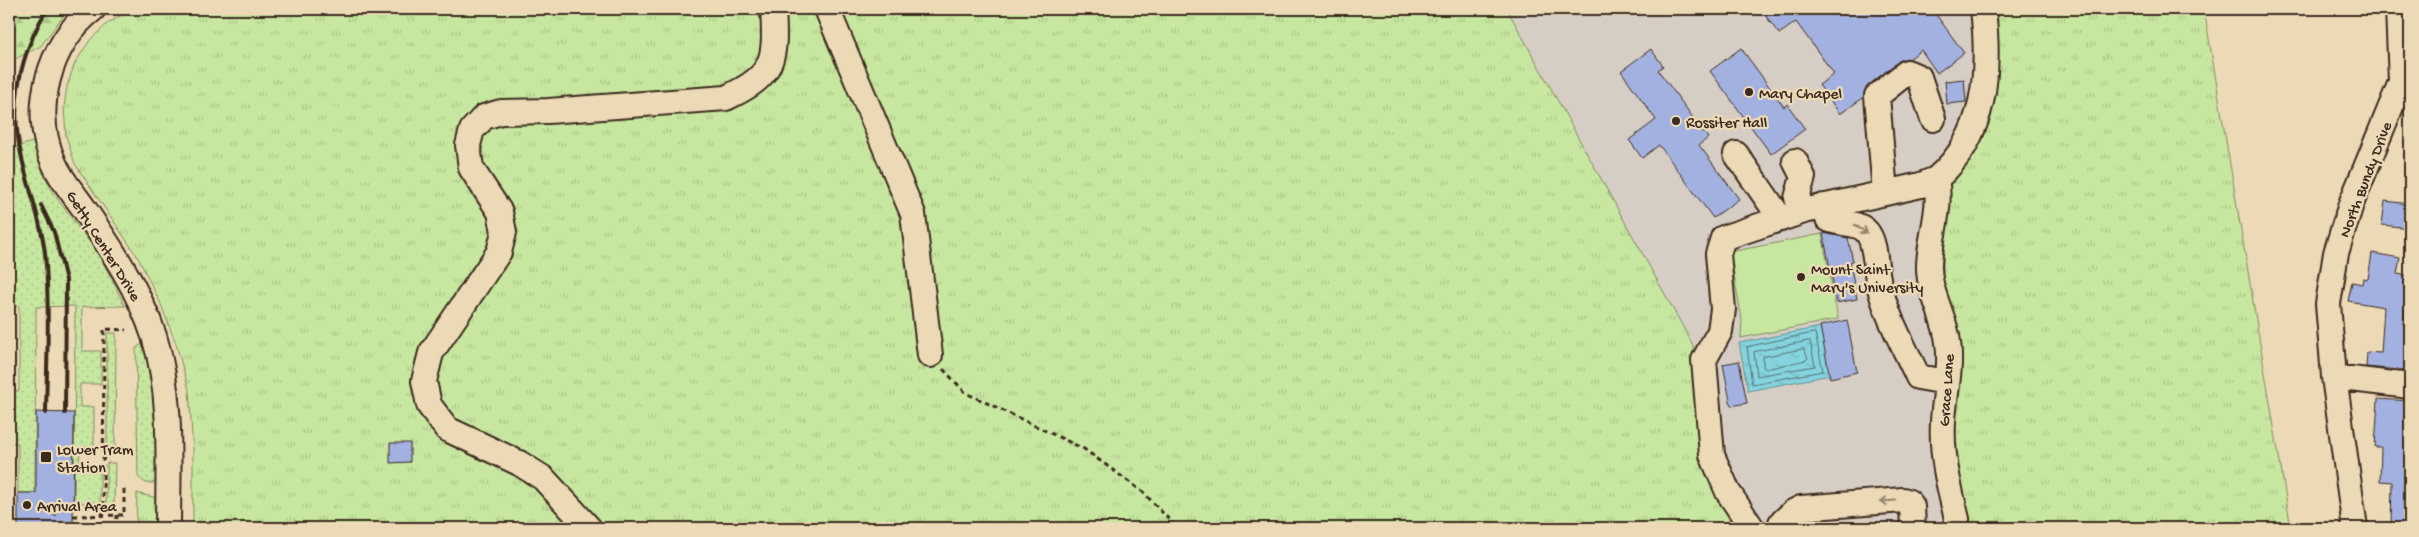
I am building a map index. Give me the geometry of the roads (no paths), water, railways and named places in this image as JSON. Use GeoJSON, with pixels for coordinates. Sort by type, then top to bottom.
{"type":"FeatureCollection","features":[{"type":"Feature","properties":{"kind":"street","name":"Getty Center Drive"},"geometry":{"type":"LineString","coordinates":[[94,9],[79,20],[56,54],[45,95],[46,134],[58,171],[120,262],[137,294],[154,337],[161,365],[167,428],[168,528]]}},
{"type":"Feature","properties":{"kind":"street"},"geometry":{"type":"LineString","coordinates":[[589,528],[542,478],[519,463],[447,429],[429,405],[424,381],[430,353],[499,252],[504,232],[500,212],[471,168],[468,145],[472,130],[484,117],[501,112],[548,111],[726,98],[748,88],[765,73],[773,55],[773,9]]}},
{"type":"Feature","properties":{"kind":"street"},"geometry":{"type":"LineString","coordinates":[[827,9],[913,214],[930,355]]}},
{"type":"Feature","properties":{"kind":"street"},"geometry":{"type":"LineString","coordinates":[[1913,528],[1912,506],[1910,502],[1903,500],[1801,508],[1784,526],[1747,521],[1728,492],[1712,455],[1704,360],[1720,332],[1723,309],[1718,254],[1723,238],[1791,215],[1921,185],[1936,179],[1959,155],[1971,134],[1981,105],[1986,73],[1986,40],[1983,9]]}},
{"type":"Feature","properties":{"kind":"street","name":"North Bundy Drive"},"geometry":{"type":"LineString","coordinates":[[2355,528],[2334,377],[2328,304],[2335,262],[2351,204],[2401,82],[2398,9]]}},
{"type":"Feature","properties":{"kind":"street"},"geometry":{"type":"LineString","coordinates":[[1884,193],[1877,96],[1907,72],[1916,74],[1920,77],[1933,119]]}},
{"type":"Feature","properties":{"kind":"street"},"geometry":{"type":"LineString","coordinates":[[1736,154],[1791,215]]}},
{"type":"Feature","properties":{"kind":"street"},"geometry":{"type":"LineString","coordinates":[[1791,215],[1803,177],[1795,161]]}},
{"type":"Feature","properties":{"kind":"street","name":"Grace Lane"},"geometry":{"type":"LineString","coordinates":[[1936,179],[1939,194],[1929,265],[1931,285],[1941,309],[1948,343],[1947,382],[1943,420],[1943,460],[1958,519]]}},
{"type":"Feature","properties":{"kind":"street"},"geometry":{"type":"LineString","coordinates":[[1824,206],[1828,219],[1853,224],[1864,229],[1870,236],[1881,293],[1918,377],[1947,382]]}},
{"type":"Feature","properties":{"kind":"street"},"geometry":{"type":"LineString","coordinates":[[2334,377],[2410,386]]}},
{"type":"Feature","properties":{"kind":"water"},"geometry":{"type":"Polygon","coordinates":[[[1821,327],[1830,375],[1748,391],[1739,343],[1821,327]]]}},
{"type":"Feature","properties":{"kind":"railway"},"geometry":{"type":"LineString","coordinates":[[46,413],[48,313],[45,253],[41,228],[21,154],[16,116],[17,97],[24,61],[30,43],[47,9]]}},
{"type":"Feature","properties":{"kind":"railway"},"geometry":{"type":"LineString","coordinates":[[41,205],[54,232],[66,280],[65,413]]}},
{"type":"Feature","properties":{"kind":"place","name":"Mary Chapel"},"geometry":{"type":"Point","coordinates":[1749,92]}},
{"type":"Feature","properties":{"kind":"place","name":"Rossiter Hall"},"geometry":{"type":"Point","coordinates":[1676,121]}},
{"type":"Feature","properties":{"kind":"place","name":"Mount Saint Mary's University"},"geometry":{"type":"Point","coordinates":[1801,277]}},
{"type":"Feature","properties":{"kind":"place","name":"Lower Tram Station"},"geometry":{"type":"Point","coordinates":[46,457]}},
{"type":"Feature","properties":{"kind":"place","name":"Arrival Area"},"geometry":{"type":"Point","coordinates":[27,505]}}]}
